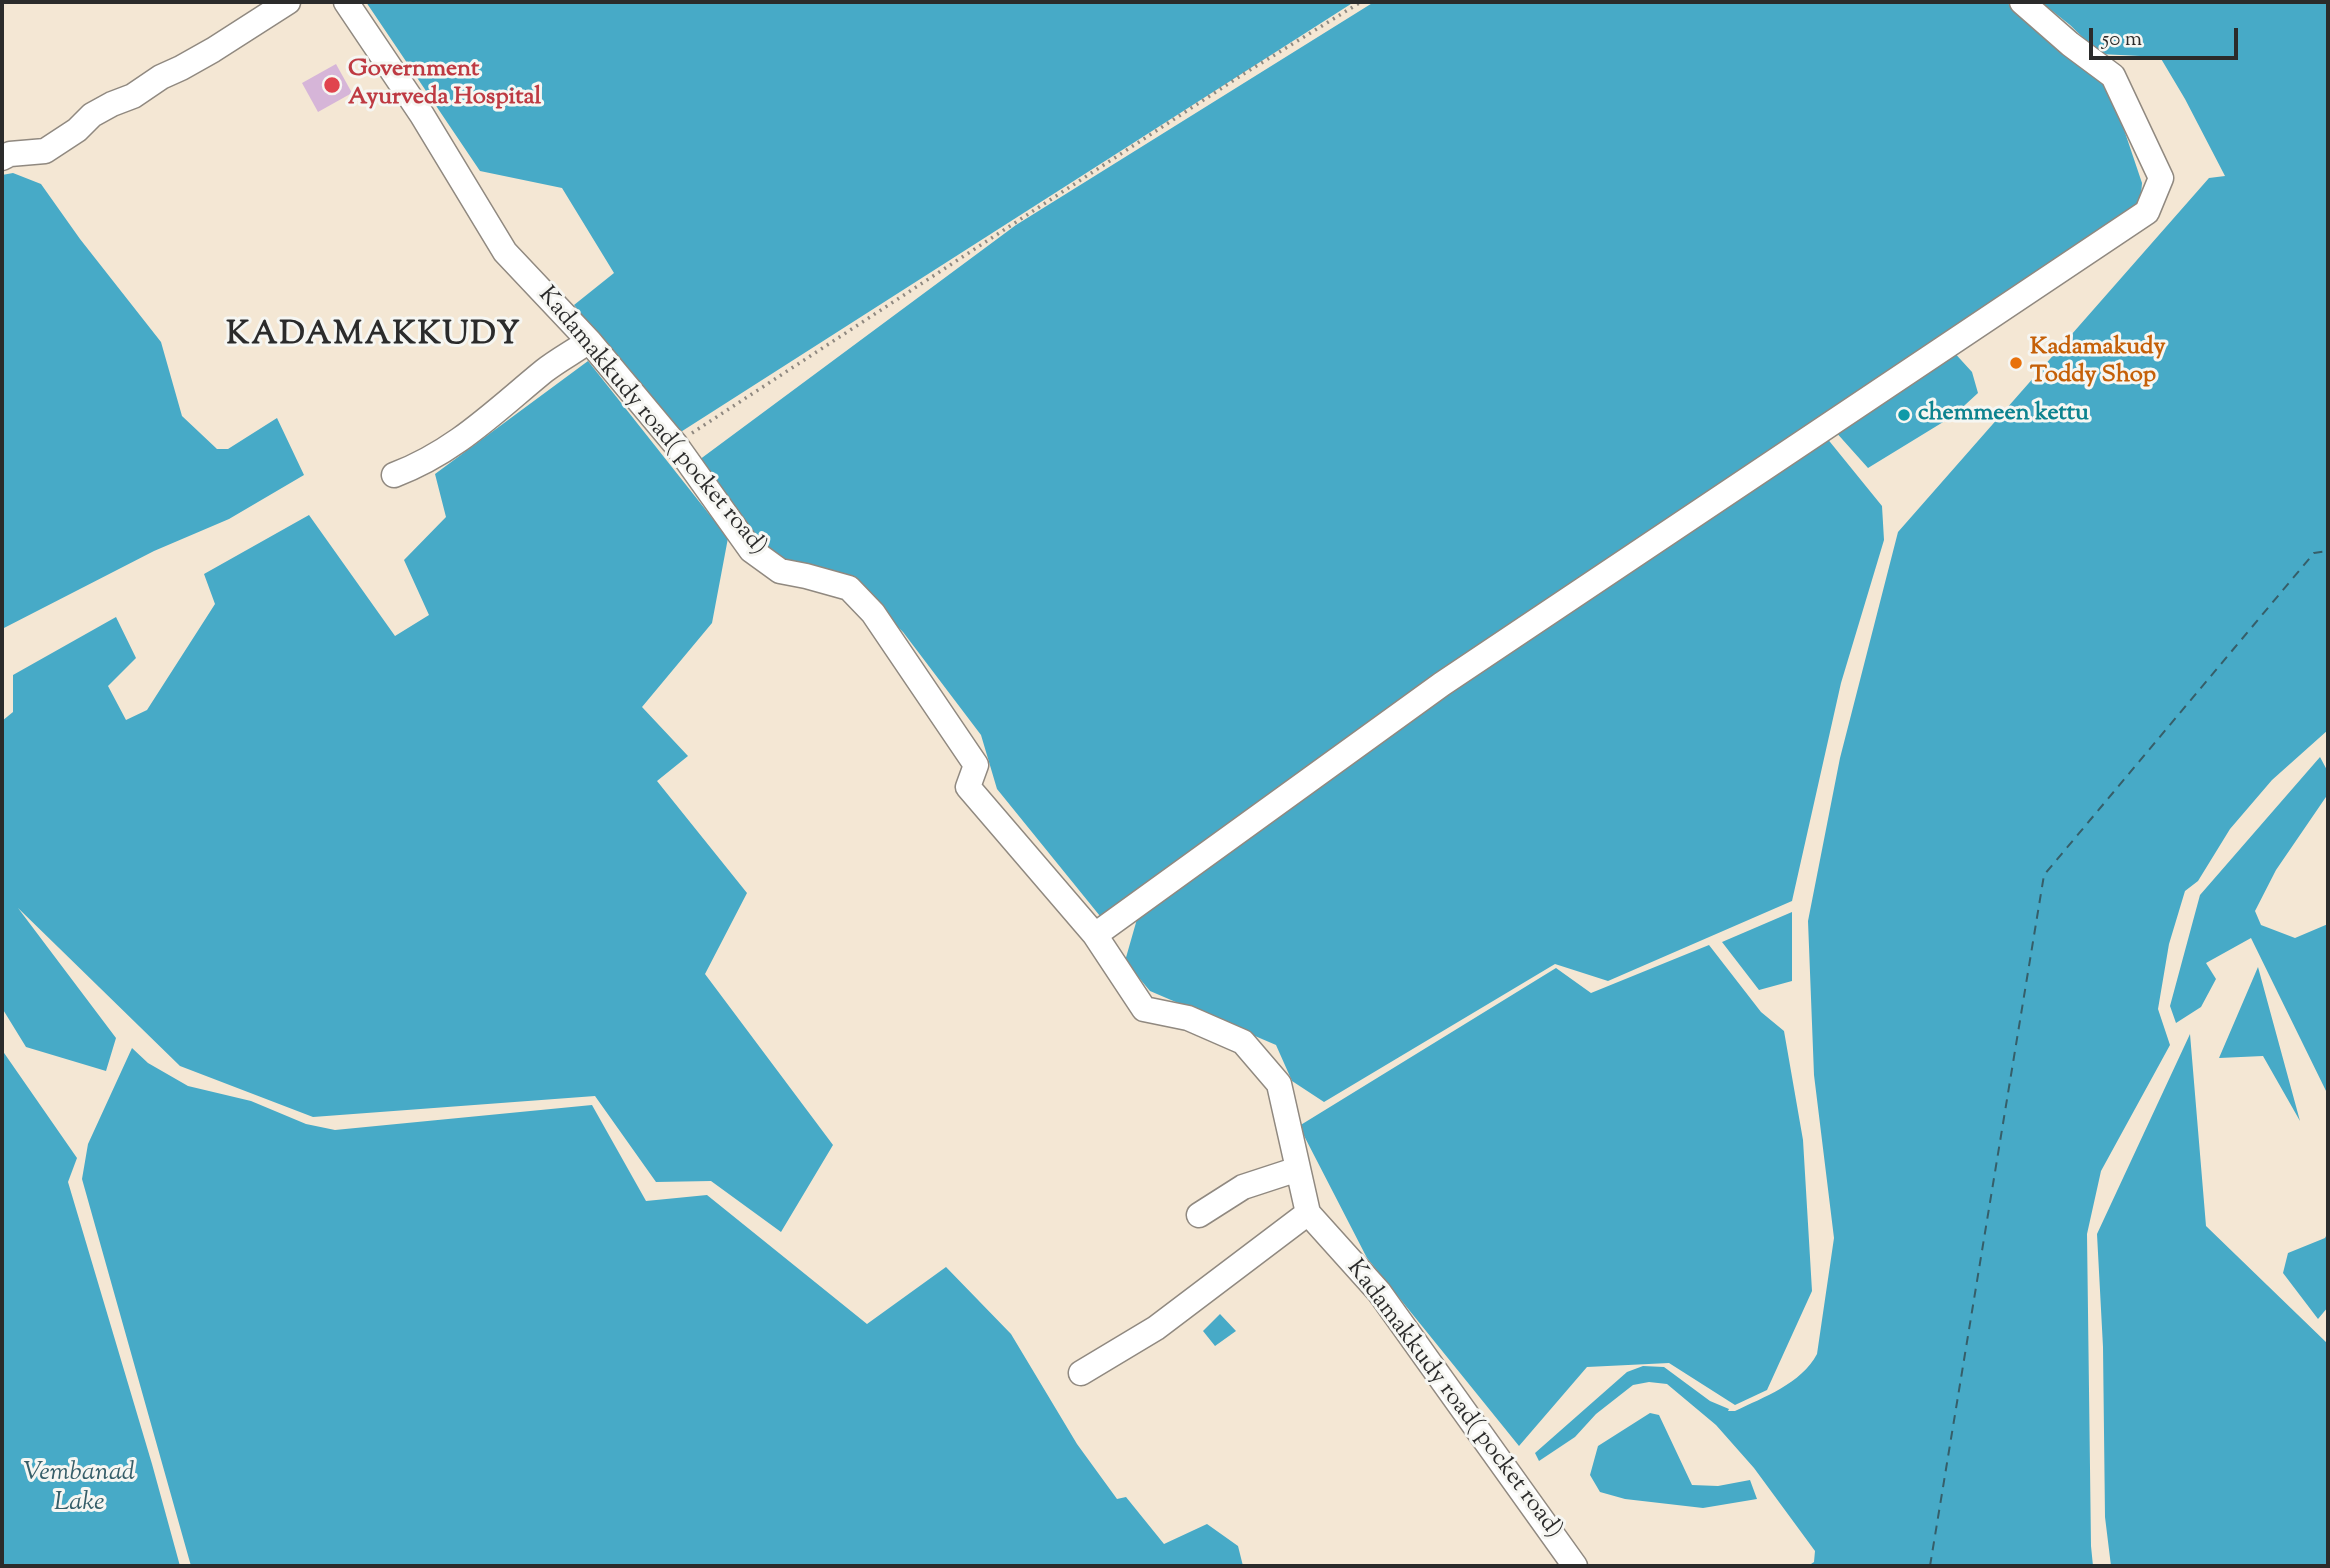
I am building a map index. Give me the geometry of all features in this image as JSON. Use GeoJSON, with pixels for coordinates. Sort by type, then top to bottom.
{"type":"FeatureCollection","features":[{"type":"Feature","properties":{"kind":"street"},"geometry":{"type":"LineString","coordinates":[[2,158],[10,154],[45,151],[76,130],[92,115],[133,96],[161,77],[213,50],[288,2]]}},
{"type":"Feature","properties":{"kind":"street","name":"Kadamakkudy road( pocket road)"},"geometry":{"type":"LineString","coordinates":[[346,2],[422,115],[505,252],[589,341],[676,445],[751,550],[780,571],[849,588],[873,613],[976,765],[968,787],[1095,935],[1144,1009],[1188,1018],[1243,1042],[1279,1084],[1298,1169],[1313,1219],[1379,1292],[1575,1566]]}},
{"type":"Feature","properties":{"kind":"street"},"geometry":{"type":"LineString","coordinates":[[1095,935],[1442,684],[2147,212],[2161,178],[2113,76],[2070,44],[2022,2]]}},
{"type":"Feature","properties":{"kind":"street"},"geometry":{"type":"LineString","coordinates":[[394,475],[423,464],[460,441],[544,371],[589,341]]}},
{"type":"Feature","properties":{"kind":"street"},"geometry":{"type":"LineString","coordinates":[[1199,1215],[1243,1187],[1298,1169]]}},
{"type":"Feature","properties":{"kind":"street"},"geometry":{"type":"LineString","coordinates":[[1156,1342],[1258,1259],[1313,1219]]}},
{"type":"Feature","properties":{"kind":"street"},"geometry":{"type":"LineString","coordinates":[[1081,1373],[1156,1328],[1313,1219]]}},
{"type":"Feature","properties":{"kind":"path"},"geometry":{"type":"LineString","coordinates":[[676,445],[716,416],[1177,117],[1361,2]]}},
{"type":"Feature","properties":{"kind":"water"},"geometry":{"type":"Polygon","coordinates":[[[366,2],[1354,2],[676,435],[574,305],[614,273],[562,188],[480,171],[366,2]]]}},
{"type":"Feature","properties":{"kind":"water"},"geometry":{"type":"Polygon","coordinates":[[[1374,2],[2006,2],[2108,82],[2142,183],[2140,207],[1104,921],[997,789],[981,735],[903,632],[846,576],[770,555],[699,460],[1016,225],[1374,2]]]}},
{"type":"Feature","properties":{"kind":"water"},"geometry":{"type":"Polygon","coordinates":[[[2041,2],[2328,2],[2328,730],[2272,780],[2230,829],[2198,881],[2185,891],[2169,944],[2158,1009],[2170,1045],[2101,1171],[2087,1234],[2093,1566],[1808,1566],[1814,1562],[1815,1551],[1754,1468],[1716,1425],[1667,1384],[1649,1382],[1633,1385],[1596,1414],[1575,1437],[1539,1461],[1535,1453],[1627,1372],[1643,1366],[1664,1367],[1710,1401],[1729,1409],[1728,1411],[1735,1411],[1792,1382],[1802,1374],[1817,1354],[1834,1238],[1814,1075],[1808,921],[1840,758],[1898,532],[2209,178],[2225,176],[2160,57],[2100,54],[2041,2]]]}},
{"type":"Feature","properties":{"kind":"water"},"geometry":{"type":"Polygon","coordinates":[[[13,173],[41,184],[80,239],[161,342],[182,416],[217,449],[228,449],[277,418],[304,475],[229,519],[154,551],[2,629],[2,175],[13,173]]]}},
{"type":"Feature","properties":{"kind":"water","name":"chemmeen kettu"},"geometry":{"type":"Polygon","coordinates":[[[1951,349],[1972,372],[1978,393],[1953,416],[1868,468],[1834,430],[1951,349]]]}},
{"type":"Feature","properties":{"kind":"water"},"geometry":{"type":"Polygon","coordinates":[[[588,361],[728,538],[712,623],[642,707],[688,756],[657,781],[747,893],[705,974],[833,1145],[781,1232],[711,1181],[656,1182],[595,1096],[313,1117],[180,1066],[18,908],[116,1038],[106,1071],[26,1047],[2,1008],[2,721],[13,712],[13,675],[116,617],[136,658],[108,686],[126,720],[147,710],[215,604],[204,574],[309,515],[395,636],[429,615],[404,560],[446,517],[435,474],[588,361]]]}},
{"type":"Feature","properties":{"kind":"water"},"geometry":{"type":"Polygon","coordinates":[[[1826,437],[1882,506],[1884,540],[1841,683],[1792,901],[1608,981],[1555,964],[1324,1102],[1292,1081],[1276,1045],[1150,991],[1125,961],[1137,919],[1404,715],[1826,437]]]}},
{"type":"Feature","properties":{"kind":"water"},"geometry":{"type":"Polygon","coordinates":[[[2320,757],[2328,772],[2328,794],[2276,870],[2255,911],[2261,925],[2295,938],[2328,924],[2328,1095],[2251,938],[2206,963],[2216,979],[2201,1007],[2176,1023],[2170,1006],[2200,895],[2320,757]]]}},
{"type":"Feature","properties":{"kind":"water"},"geometry":{"type":"Polygon","coordinates":[[[1792,912],[1792,981],[1759,990],[1722,942],[1792,912]]]}},
{"type":"Feature","properties":{"kind":"water"},"geometry":{"type":"Polygon","coordinates":[[[1709,945],[1761,1012],[1784,1031],[1803,1140],[1812,1291],[1767,1390],[1735,1405],[1669,1363],[1587,1367],[1519,1446],[1367,1258],[1299,1126],[1556,968],[1591,993],[1709,945]]]}},
{"type":"Feature","properties":{"kind":"water"},"geometry":{"type":"Polygon","coordinates":[[[2258,967],[2300,1121],[2263,1056],[2219,1058],[2258,967]]]}},
{"type":"Feature","properties":{"kind":"water"},"geometry":{"type":"Polygon","coordinates":[[[2190,1034],[2206,1226],[2328,1344],[2328,1566],[2111,1566],[2105,1517],[2103,1347],[2097,1234],[2190,1034]]]}},
{"type":"Feature","properties":{"kind":"water"},"geometry":{"type":"Polygon","coordinates":[[[132,1048],[148,1063],[188,1086],[251,1101],[306,1124],[335,1130],[592,1105],[646,1201],[707,1195],[867,1324],[946,1267],[1011,1334],[1077,1444],[1117,1499],[1126,1497],[1164,1544],[1207,1524],[1238,1546],[1243,1566],[191,1566],[82,1179],[88,1144],[132,1048]]]}},
{"type":"Feature","properties":{"kind":"water","name":"Vembanad Lake"},"geometry":{"type":"Polygon","coordinates":[[[2,1050],[77,1158],[68,1182],[180,1566],[2,1566],[2,1050]]]}},
{"type":"Feature","properties":{"kind":"water"},"geometry":{"type":"Polygon","coordinates":[[[2328,1232],[2328,1307],[2318,1319],[2283,1273],[2288,1253],[2325,1238],[2328,1232]]]}},
{"type":"Feature","properties":{"kind":"water"},"geometry":{"type":"Polygon","coordinates":[[[1220,1314],[1236,1331],[1215,1346],[1203,1331],[1220,1314]]]}},
{"type":"Feature","properties":{"kind":"water"},"geometry":{"type":"Polygon","coordinates":[[[1650,1413],[1659,1415],[1692,1485],[1718,1486],[1750,1480],[1757,1499],[1703,1508],[1625,1499],[1600,1492],[1590,1475],[1598,1446],[1650,1413]]]}},
{"type":"Feature","properties":{"kind":"building"},"geometry":{"type":"Polygon","coordinates":[[[336,64],[352,93],[318,112],[302,83],[336,64]]]}},
{"type":"Feature","properties":{"kind":"ferry route"},"geometry":{"type":"LineString","coordinates":[[1930,1566],[2044,875],[2314,553],[2328,551]]}},
{"type":"Feature","properties":{"kind":"place","name":"Government Ayurveda Hospital"},"geometry":{"type":"Point","coordinates":[332,85]}},
{"type":"Feature","properties":{"kind":"place","name":"Kadamakudy Toddy Shop"},"geometry":{"type":"Point","coordinates":[2016,363]}},
{"type":"Feature","properties":{"kind":"place","name":"chemmeen kettu"},"geometry":{"type":"Point","coordinates":[1904,415]}},
{"type":"Feature","properties":{"kind":"district","name":"KADAMAKKUDY"},"geometry":{"type":"Point","coordinates":[374,338]}}]}
